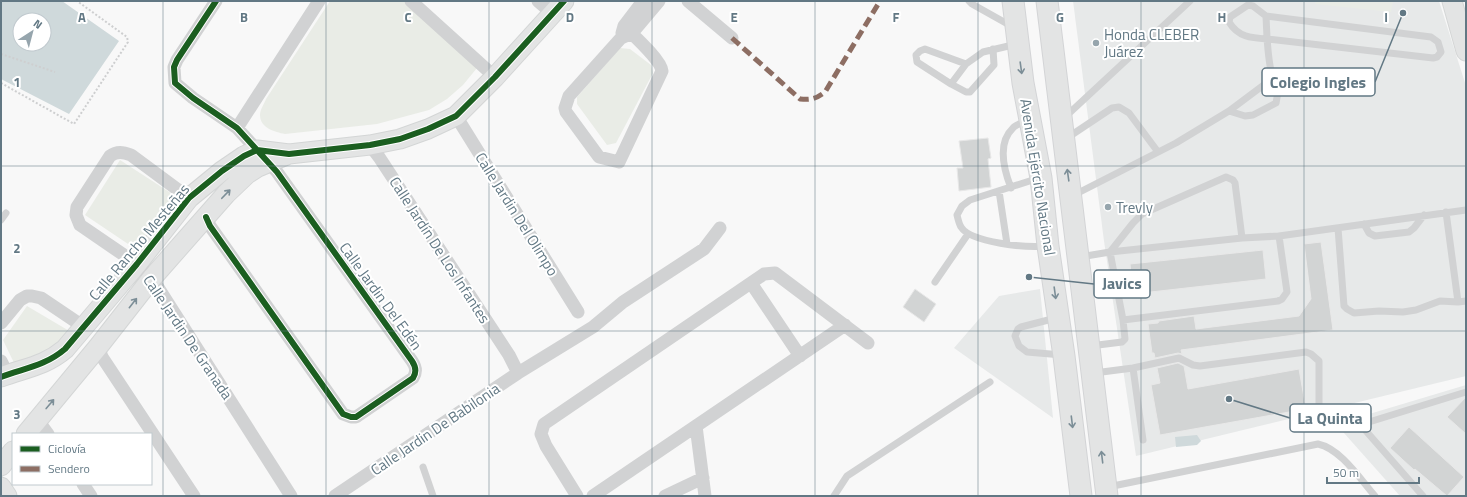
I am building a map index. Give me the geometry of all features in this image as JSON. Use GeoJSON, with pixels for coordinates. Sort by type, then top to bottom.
{"type":"FeatureCollection","features":[{"type":"Feature","properties":{"kind":"main road","name":"Avenida Ejército Nacional"},"geometry":{"type":"LineString","coordinates":[[1013,1],[1016,36],[1041,178],[1048,246],[1082,496]]}},
{"type":"Feature","properties":{"kind":"main road","name":"Avenida Ejército Nacional"},"geometry":{"type":"LineString","coordinates":[[1047,1],[1106,492]]}},
{"type":"Feature","properties":{"kind":"main road"},"geometry":{"type":"LineString","coordinates":[[1041,178],[1052,220],[1062,227],[1075,225]]}},
{"type":"Feature","properties":{"kind":"main road"},"geometry":{"type":"LineString","coordinates":[[1048,246],[1058,253],[1072,287],[1084,304]]}},
{"type":"Feature","properties":{"kind":"street"},"geometry":{"type":"LineString","coordinates":[[216,1],[177,60],[174,67],[175,83],[189,95],[237,128],[263,157]]}},
{"type":"Feature","properties":{"kind":"street"},"geometry":{"type":"LineString","coordinates":[[237,128],[319,1]]}},
{"type":"Feature","properties":{"kind":"street"},"geometry":{"type":"LineString","coordinates":[[411,1],[495,77]]}},
{"type":"Feature","properties":{"kind":"street"},"geometry":{"type":"LineString","coordinates":[[263,157],[370,145],[400,139],[428,129],[456,116],[495,77],[559,8],[538,1]]}},
{"type":"Feature","properties":{"kind":"street"},"geometry":{"type":"LineString","coordinates":[[625,32],[643,1]]}},
{"type":"Feature","properties":{"kind":"street"},"geometry":{"type":"LineString","coordinates":[[625,32],[660,63],[662,71],[619,162],[599,156],[566,112],[565,108],[568,96],[625,32],[659,1]]}},
{"type":"Feature","properties":{"kind":"street"},"geometry":{"type":"LineString","coordinates":[[688,1],[732,38]]}},
{"type":"Feature","properties":{"kind":"street"},"geometry":{"type":"LineString","coordinates":[[1452,1],[1466,51]]}},
{"type":"Feature","properties":{"kind":"street","name":"Calle Jardin Del Olimpo"},"geometry":{"type":"LineString","coordinates":[[456,116],[578,312]]}},
{"type":"Feature","properties":{"kind":"street","name":"Calle Jardín De Los Infantes"},"geometry":{"type":"LineString","coordinates":[[370,145],[379,156],[509,355],[518,373]]}},
{"type":"Feature","properties":{"kind":"street","name":"Calle Jardin De Granada"},"geometry":{"type":"LineString","coordinates":[[189,198],[131,155],[119,152],[110,156],[77,207],[76,215],[80,224],[137,264],[152,278],[291,496]]}},
{"type":"Feature","properties":{"kind":"street","name":"Calle Rancho Mesteñas"},"geometry":{"type":"LineString","coordinates":[[3,371],[42,364],[54,358],[65,349],[137,264],[189,198],[244,156],[263,157]]}},
{"type":"Feature","properties":{"kind":"street"},"geometry":{"type":"LineString","coordinates":[[28,433],[43,427],[98,347],[152,278],[226,194],[247,174],[258,167],[263,157]]}},
{"type":"Feature","properties":{"kind":"street","name":"Calle Jardin Del Edén"},"geometry":{"type":"LineString","coordinates":[[206,217],[210,226],[343,414],[356,417],[410,382],[416,374],[416,367],[277,172],[263,157]]}},
{"type":"Feature","properties":{"kind":"street","name":"Calle Jardin De Babilonia"},"geometry":{"type":"LineString","coordinates":[[335,496],[518,373],[593,327],[623,302],[704,250],[720,228]]}},
{"type":"Feature","properties":{"kind":"street"},"geometry":{"type":"LineString","coordinates":[[577,496],[546,446],[541,434],[544,424],[764,274],[775,273],[868,343]]}},
{"type":"Feature","properties":{"kind":"street"},"geometry":{"type":"LineString","coordinates":[[751,283],[800,356]]}},
{"type":"Feature","properties":{"kind":"street"},"geometry":{"type":"LineString","coordinates":[[1,323],[20,300],[27,296],[32,296],[41,298],[84,328]]}},
{"type":"Feature","properties":{"kind":"street"},"geometry":{"type":"LineString","coordinates":[[593,496],[845,325]]}},
{"type":"Feature","properties":{"kind":"street"},"geometry":{"type":"LineString","coordinates":[[98,347],[102,357],[194,496]]}},
{"type":"Feature","properties":{"kind":"street"},"geometry":{"type":"LineString","coordinates":[[696,426],[705,496]]}},
{"type":"Feature","properties":{"kind":"street"},"geometry":{"type":"LineString","coordinates":[[1,466],[12,452]]}},
{"type":"Feature","properties":{"kind":"street"},"geometry":{"type":"LineString","coordinates":[[665,496],[703,478]]}},
{"type":"Feature","properties":{"kind":"street"},"geometry":{"type":"LineString","coordinates":[[84,485],[91,496]]}},
{"type":"Feature","properties":{"kind":"street"},"geometry":{"type":"LineString","coordinates":[[1,487],[8,496]]}},
{"type":"Feature","properties":{"kind":"lane"},"geometry":{"type":"LineString","coordinates":[[951,84],[966,64],[982,52],[993,49],[1016,36],[969,1]]}},
{"type":"Feature","properties":{"kind":"lane"},"geometry":{"type":"LineString","coordinates":[[1062,130],[1190,1]]}},
{"type":"Feature","properties":{"kind":"lane"},"geometry":{"type":"LineString","coordinates":[[1248,5],[1253,6],[1266,16],[1430,37],[1438,42],[1441,52],[1437,57],[1433,58],[1245,37],[1230,24],[1228,20],[1240,9],[1248,5]]}},
{"type":"Feature","properties":{"kind":"lane"},"geometry":{"type":"LineString","coordinates":[[1071,197],[1176,143],[1229,111],[1269,81],[1272,75],[1269,62],[1266,16]]}},
{"type":"Feature","properties":{"kind":"lane"},"geometry":{"type":"LineString","coordinates":[[966,64],[925,49],[916,55],[917,62],[951,84],[966,92],[970,92],[994,66],[993,49]]}},
{"type":"Feature","properties":{"kind":"lane"},"geometry":{"type":"LineString","coordinates":[[1229,111],[1249,116],[1276,102],[1278,92],[1269,81]]}},
{"type":"Feature","properties":{"kind":"lane"},"geometry":{"type":"LineString","coordinates":[[1062,130],[1112,108],[1119,107],[1129,113],[1158,152]]}},
{"type":"Feature","properties":{"kind":"lane"},"geometry":{"type":"LineString","coordinates":[[1011,188],[1006,175],[1003,156],[1006,138],[1014,127],[1030,121]]}},
{"type":"Feature","properties":{"kind":"lane"},"geometry":{"type":"LineString","coordinates":[[1089,346],[1122,342],[1125,339],[1123,320],[1110,252],[1132,223],[1142,214],[1226,177],[1236,183],[1242,238]]}},
{"type":"Feature","properties":{"kind":"lane"},"geometry":{"type":"LineString","coordinates":[[1041,178],[970,200],[962,206],[957,215],[961,227],[968,234],[976,238],[1033,248],[1048,246]]}},
{"type":"Feature","properties":{"kind":"lane"},"geometry":{"type":"LineString","coordinates":[[999,191],[1007,244]]}},
{"type":"Feature","properties":{"kind":"lane"},"geometry":{"type":"LineString","coordinates":[[1078,258],[1110,252],[1242,238],[1279,236],[1466,210]]}},
{"type":"Feature","properties":{"kind":"lane"},"geometry":{"type":"LineString","coordinates":[[1338,228],[1344,306],[1350,312],[1354,313],[1379,311],[1403,312],[1416,310],[1440,301],[1462,302],[1446,212]]}},
{"type":"Feature","properties":{"kind":"lane"},"geometry":{"type":"LineString","coordinates":[[1,220],[6,213]]}},
{"type":"Feature","properties":{"kind":"lane"},"geometry":{"type":"LineString","coordinates":[[1364,224],[1369,233],[1375,236],[1409,232],[1424,215]]}},
{"type":"Feature","properties":{"kind":"lane"},"geometry":{"type":"LineString","coordinates":[[935,282],[968,234]]}},
{"type":"Feature","properties":{"kind":"lane"},"geometry":{"type":"LineString","coordinates":[[1123,320],[1278,301],[1282,299],[1287,292],[1279,236]]}},
{"type":"Feature","properties":{"kind":"lane"},"geometry":{"type":"LineString","coordinates":[[1058,317],[1021,327],[1018,329],[1015,336],[1019,346],[1027,352],[1064,356]]}},
{"type":"Feature","properties":{"kind":"lane"},"geometry":{"type":"LineString","coordinates":[[1092,373],[1133,368],[1179,358],[1193,365],[1200,366],[1306,352],[1315,356],[1318,361],[1319,407]]}},
{"type":"Feature","properties":{"kind":"lane"},"geometry":{"type":"LineString","coordinates":[[1133,368],[1144,440]]}},
{"type":"Feature","properties":{"kind":"lane"},"geometry":{"type":"LineString","coordinates":[[834,496],[847,476],[990,382]]}},
{"type":"Feature","properties":{"kind":"lane"},"geometry":{"type":"LineString","coordinates":[[1424,496],[1366,431],[1366,426],[1369,422],[1466,392]]}},
{"type":"Feature","properties":{"kind":"lane"},"geometry":{"type":"LineString","coordinates":[[1106,492],[1318,444],[1337,452],[1375,496]]}},
{"type":"Feature","properties":{"kind":"lane"},"geometry":{"type":"LineString","coordinates":[[423,467],[433,496]]}},
{"type":"Feature","properties":{"kind":"path"},"geometry":{"type":"LineString","coordinates":[[1,83],[74,124],[128,42],[127,37],[77,1]]}},
{"type":"Feature","properties":{"kind":"path"},"geometry":{"type":"LineString","coordinates":[[1,54],[55,72]]}},
{"type":"Feature","properties":{"kind":"shaded area"},"geometry":{"type":"Polygon","coordinates":[[[1,1],[62,1],[119,41],[69,114],[1,79],[1,1]]]}},
{"type":"Feature","properties":{"kind":"shaded area"},"geometry":{"type":"Polygon","coordinates":[[[330,1],[405,1],[477,68],[463,85],[447,99],[429,110],[377,124],[285,134],[273,131],[262,123],[260,113],[262,107],[330,1]]]}},
{"type":"Feature","properties":{"kind":"shaded area"},"geometry":{"type":"Polygon","coordinates":[[[1073,1],[1439,1],[1466,86],[1466,376],[1136,456],[1104,241],[1073,1]]]}},
{"type":"Feature","properties":{"kind":"shaded area"},"geometry":{"type":"Polygon","coordinates":[[[1316,1],[1393,1],[1391,12],[1315,4],[1316,1]]]}},
{"type":"Feature","properties":{"kind":"shaded area"},"geometry":{"type":"Polygon","coordinates":[[[620,48],[630,49],[651,65],[653,73],[616,143],[607,145],[577,104],[577,97],[620,48]]]}},
{"type":"Feature","properties":{"kind":"shaded area"},"geometry":{"type":"Polygon","coordinates":[[[120,160],[180,199],[140,252],[85,215],[120,160]]]}},
{"type":"Feature","properties":{"kind":"shaded area"},"geometry":{"type":"Polygon","coordinates":[[[1040,289],[1053,418],[954,348],[999,296],[1040,289]]]}},
{"type":"Feature","properties":{"kind":"shaded area"},"geometry":{"type":"Polygon","coordinates":[[[27,306],[71,332],[50,355],[15,365],[3,340],[27,306]]]}},
{"type":"Feature","properties":{"kind":"shaded area"},"geometry":{"type":"Polygon","coordinates":[[[1466,385],[1466,496],[1400,496],[1336,424],[1466,385]]]}},
{"type":"Feature","properties":{"kind":"shaded area"},"geometry":{"type":"Polygon","coordinates":[[[1197,435],[1201,441],[1197,445],[1176,447],[1175,437],[1197,435]]]}},
{"type":"Feature","properties":{"kind":"building"},"geometry":{"type":"Polygon","coordinates":[[[988,138],[991,158],[988,159],[991,187],[959,191],[957,168],[963,168],[959,141],[988,138]]]}},
{"type":"Feature","properties":{"kind":"building"},"geometry":{"type":"Polygon","coordinates":[[[1321,242],[1333,330],[1181,350],[1182,354],[1178,353],[1155,358],[1154,353],[1152,353],[1148,324],[1194,316],[1196,329],[1299,316],[1311,299],[1304,244],[1321,242]]]}},
{"type":"Feature","properties":{"kind":"building"},"geometry":{"type":"Polygon","coordinates":[[[1263,250],[1266,279],[1133,294],[1130,264],[1263,250]]]}},
{"type":"Feature","properties":{"kind":"building"},"geometry":{"type":"Polygon","coordinates":[[[915,289],[936,304],[924,322],[903,307],[915,289]]]}},
{"type":"Feature","properties":{"kind":"building"},"geometry":{"type":"Polygon","coordinates":[[[1178,363],[1184,366],[1188,389],[1299,369],[1306,409],[1160,435],[1151,385],[1160,383],[1157,368],[1178,363]]]}},
{"type":"Feature","properties":{"kind":"building"},"geometry":{"type":"Polygon","coordinates":[[[1466,397],[1466,434],[1447,417],[1466,397]]]}},
{"type":"Feature","properties":{"kind":"building"},"geometry":{"type":"Polygon","coordinates":[[[1409,427],[1464,477],[1447,496],[1415,469],[1414,470],[1390,448],[1409,427]]]}},
{"type":"Feature","properties":{"kind":"marked path"},"geometry":{"type":"LineString","coordinates":[[732,38],[800,99],[813,98],[825,92],[880,1]]}},
{"type":"Feature","properties":{"kind":"cycle path"},"geometry":{"type":"LineString","coordinates":[[206,217],[210,226],[343,414],[356,417],[413,378],[416,370],[412,361],[277,172],[237,128],[193,98],[175,83],[174,67],[177,60],[216,1]]}},
{"type":"Feature","properties":{"kind":"cycle path"},"geometry":{"type":"LineString","coordinates":[[1,377],[42,363],[65,349],[137,264],[189,198],[222,171],[244,156],[257,150],[289,154],[370,145],[400,139],[428,129],[456,116],[495,77],[564,1]]}},
{"type":"Feature","properties":{"kind":"place","name":"Colegio Ingles"},"geometry":{"type":"Point","coordinates":[1403,13]}},
{"type":"Feature","properties":{"kind":"place","name":"Honda CLEBER Juárez"},"geometry":{"type":"Point","coordinates":[1096,43]}},
{"type":"Feature","properties":{"kind":"place","name":"Trevly"},"geometry":{"type":"Point","coordinates":[1108,207]}},
{"type":"Feature","properties":{"kind":"place","name":"Javics"},"geometry":{"type":"Point","coordinates":[1029,277]}},
{"type":"Feature","properties":{"kind":"place","name":"La Quinta"},"geometry":{"type":"Point","coordinates":[1229,399]}}]}
